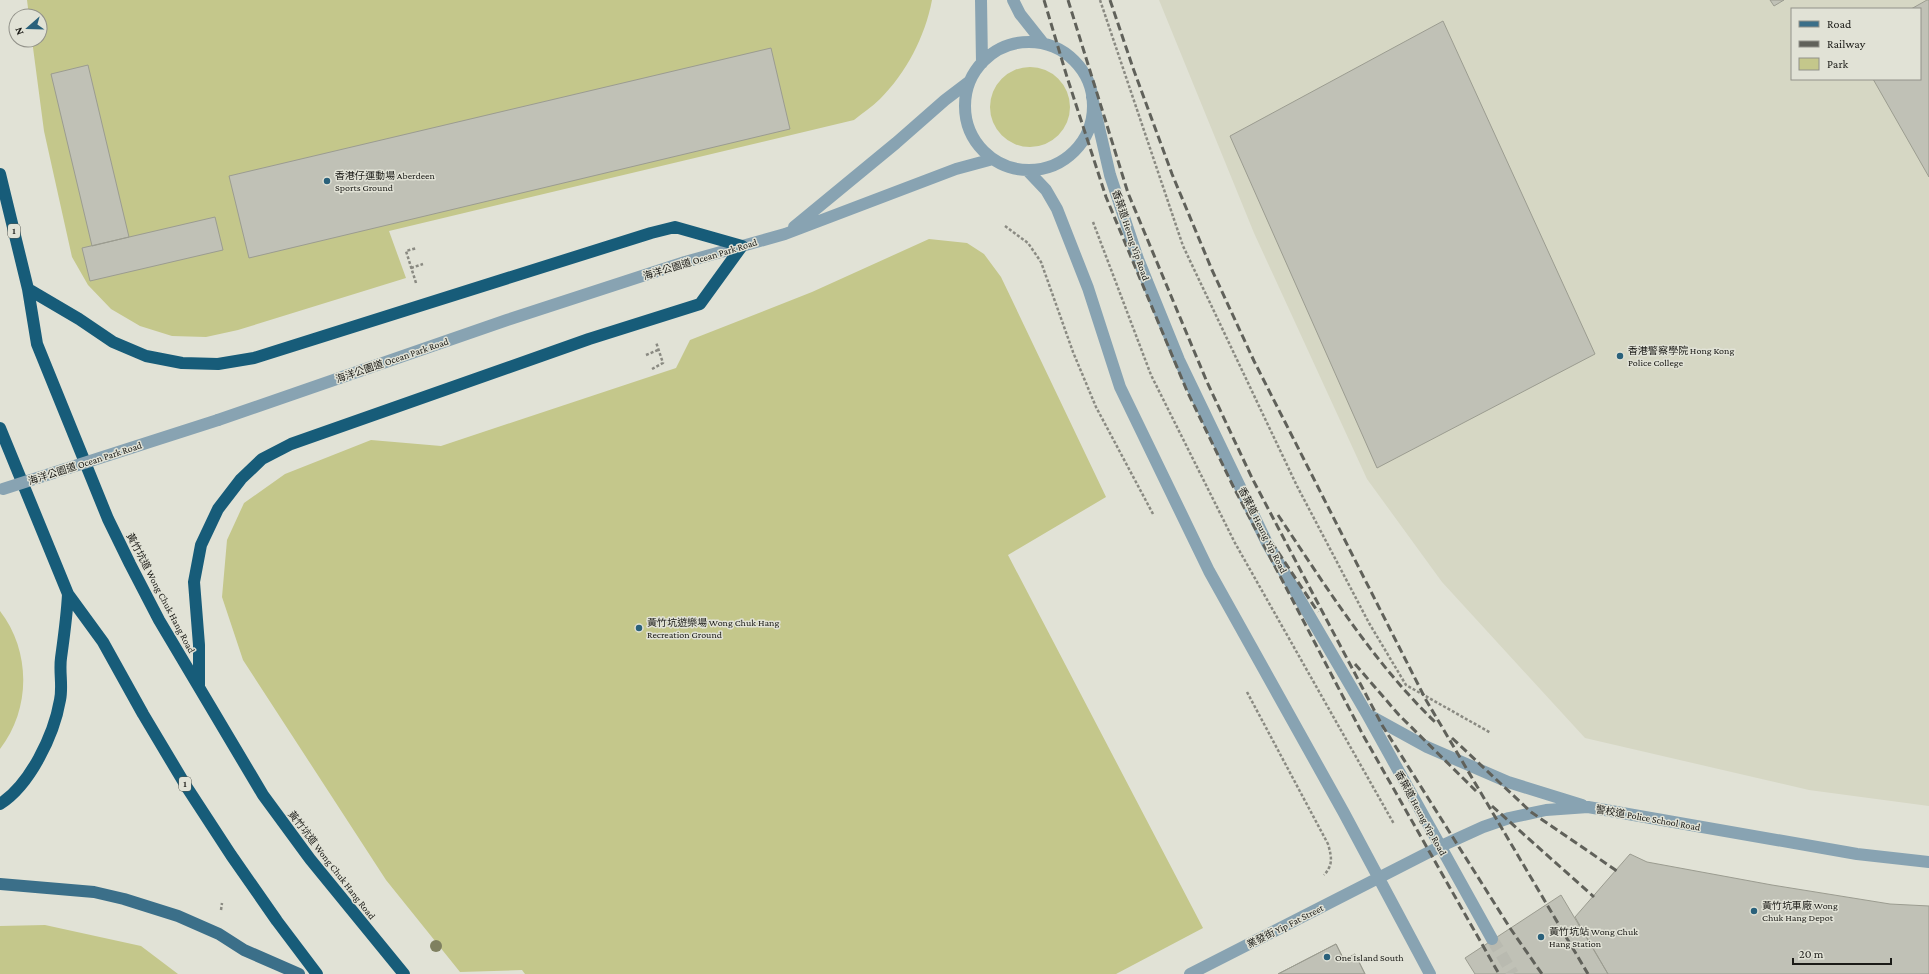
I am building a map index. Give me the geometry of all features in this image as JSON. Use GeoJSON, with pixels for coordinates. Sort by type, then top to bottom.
{"type":"FeatureCollection","features":[{"type":"Feature","properties":{"kind":"highway","name":"黃竹坑道 Wong Chuk Hang Road"},"geometry":{"type":"LineString","coordinates":[[0,174],[28,289],[37,344],[108,519],[159,620],[263,794],[310,859],[404,974]]}},
{"type":"Feature","properties":{"kind":"highway"},"geometry":{"type":"LineString","coordinates":[[28,289],[79,319],[113,342],[146,356],[182,363],[218,364],[254,358],[651,232],[675,227],[742,246],[700,304],[589,339],[291,444],[262,460],[241,479],[218,509],[201,545],[194,582],[199,645],[198,686]]}},
{"type":"Feature","properties":{"kind":"highway","name":"1"},"geometry":{"type":"LineString","coordinates":[[0,428],[68,594],[103,642],[143,714],[186,786],[231,855],[277,921],[318,974]]}},
{"type":"Feature","properties":{"kind":"highway"},"geometry":{"type":"LineString","coordinates":[[0,804],[22,785],[51,730],[60,701],[61,659],[66,624],[68,594]]}},
{"type":"Feature","properties":{"kind":"main road"},"geometry":{"type":"LineString","coordinates":[[0,884],[94,892],[124,898],[170,914],[219,934],[244,950],[299,974]]}},
{"type":"Feature","properties":{"kind":"street"},"geometry":{"type":"LineString","coordinates":[[981,0],[982,63]]}},
{"type":"Feature","properties":{"kind":"street","name":"海洋公園道 Ocean Park Road"},"geometry":{"type":"LineString","coordinates":[[1013,0],[1020,14],[1043,44]]}},
{"type":"Feature","properties":{"kind":"street","name":"海洋公園道 Ocean Park Road"},"geometry":{"type":"LineString","coordinates":[[785,234],[909,133],[945,100],[970,81],[982,63],[1000,49],[1014,44],[1025,42],[1043,44],[1055,48],[1073,59],[1085,76],[1092,97],[1090,121],[1087,133],[1077,149],[1063,161],[1046,168],[1028,171],[1009,168],[993,159],[979,147],[968,125],[965,101],[970,81]]}},
{"type":"Feature","properties":{"kind":"street","name":"香葉道 Heung Yip Road"},"geometry":{"type":"LineString","coordinates":[[1092,97],[1112,182],[1138,259],[1179,360],[1267,543],[1367,714],[1439,847],[1492,939]]}},
{"type":"Feature","properties":{"kind":"street","name":"海洋公園道 Ocean Park Road"},"geometry":{"type":"LineString","coordinates":[[0,490],[218,420],[507,320],[742,246],[785,234],[956,169],[993,159]]}},
{"type":"Feature","properties":{"kind":"street"},"geometry":{"type":"LineString","coordinates":[[1028,171],[1046,190],[1058,209],[1088,288],[1120,387],[1210,571],[1380,878],[1430,974]]}},
{"type":"Feature","properties":{"kind":"street"},"geometry":{"type":"LineString","coordinates":[[1367,714],[1426,746],[1508,782],[1588,807]]}},
{"type":"Feature","properties":{"kind":"street","name":"警校道 Police School Road"},"geometry":{"type":"LineString","coordinates":[[1380,878],[1439,847],[1483,827],[1509,818],[1546,810],[1588,807],[1857,854],[1929,862]]}},
{"type":"Feature","properties":{"kind":"street","name":"業發街 Yip Fat Street"},"geometry":{"type":"LineString","coordinates":[[1190,974],[1380,878]]}},
{"type":"Feature","properties":{"kind":"path"},"geometry":{"type":"LineString","coordinates":[[1100,0],[1183,246],[1297,486],[1369,622],[1406,685],[1491,733]]}},
{"type":"Feature","properties":{"kind":"path"},"geometry":{"type":"LineString","coordinates":[[417,248],[406,251],[423,304]]}},
{"type":"Feature","properties":{"kind":"path"},"geometry":{"type":"LineString","coordinates":[[411,268],[423,264]]}},
{"type":"Feature","properties":{"kind":"path"},"geometry":{"type":"LineString","coordinates":[[648,320],[663,363],[652,369]]}},
{"type":"Feature","properties":{"kind":"path"},"geometry":{"type":"LineString","coordinates":[[646,355],[658,350]]}},
{"type":"Feature","properties":{"kind":"path"},"geometry":{"type":"LineString","coordinates":[[1378,794],[1394,824]]}},
{"type":"Feature","properties":{"kind":"shaded area","name":"香港警察學院 Hong Kong Police College"},"geometry":{"type":"Polygon","coordinates":[[[1159,0],[1929,0],[1929,806],[1809,790],[1585,738],[1442,582],[1367,479],[1254,233],[1159,0]]]}},
{"type":"Feature","properties":{"kind":"green space","name":"香港仔運動場 Aberdeen Sports Ground"},"geometry":{"type":"Polygon","coordinates":[[[27,0],[932,0],[925,27],[906,66],[880,99],[854,120],[389,231],[406,278],[238,330],[206,337],[172,336],[140,326],[111,309],[88,285],[72,257],[44,131],[33,48],[48,48],[48,8],[28,8],[27,0]]]}},
{"type":"Feature","properties":{"kind":"green space"},"geometry":{"type":"Polygon","coordinates":[[[1030,67],[1045,70],[1058,79],[1067,92],[1070,107],[1067,122],[1058,135],[1045,144],[1030,147],[1015,144],[1002,135],[993,122],[990,107],[993,92],[1002,79],[1015,70],[1030,67]]]}},
{"type":"Feature","properties":{"kind":"green space","name":"黃竹坑遊樂場 Wong Chuk Hang Recreation Ground"},"geometry":{"type":"Polygon","coordinates":[[[929,239],[967,243],[984,254],[1001,277],[1106,497],[1008,555],[1203,928],[1116,974],[525,974],[522,970],[460,972],[386,880],[243,660],[222,597],[227,540],[244,503],[285,474],[371,440],[441,446],[676,368],[690,340],[812,292],[929,239]]]}},
{"type":"Feature","properties":{"kind":"green space"},"geometry":{"type":"Polygon","coordinates":[[[0,611],[10,627],[17,644],[22,662],[23,680],[22,698],[17,716],[10,733],[0,749],[0,611]]]}},
{"type":"Feature","properties":{"kind":"green space"},"geometry":{"type":"Polygon","coordinates":[[[45,925],[141,946],[178,974],[0,974],[0,926],[45,925]]]}},
{"type":"Feature","properties":{"kind":"building"},"geometry":{"type":"Polygon","coordinates":[[[1770,0],[1784,0],[1774,6],[1770,0]]]}},
{"type":"Feature","properties":{"kind":"building"},"geometry":{"type":"Polygon","coordinates":[[[1929,0],[1929,177],[1874,80],[1921,80],[1921,8],[1913,8],[1929,0]]]}},
{"type":"Feature","properties":{"kind":"building"},"geometry":{"type":"Polygon","coordinates":[[[1443,21],[1595,354],[1377,468],[1230,136],[1443,21]]]}},
{"type":"Feature","properties":{"kind":"building"},"geometry":{"type":"Polygon","coordinates":[[[771,48],[790,129],[249,258],[229,176],[771,48]]]}},
{"type":"Feature","properties":{"kind":"building"},"geometry":{"type":"Polygon","coordinates":[[[88,65],[129,237],[92,246],[51,74],[88,65]]]}},
{"type":"Feature","properties":{"kind":"building"},"geometry":{"type":"Polygon","coordinates":[[[215,217],[223,250],[90,281],[82,248],[215,217]]]}},
{"type":"Feature","properties":{"kind":"building","name":"黃竹坑車廠 Wong Chuk Hang Depot"},"geometry":{"type":"Polygon","coordinates":[[[1630,854],[1647,862],[1772,885],[1890,904],[1929,906],[1929,974],[1608,974],[1575,917],[1630,854]]]}},
{"type":"Feature","properties":{"kind":"building","name":"黃竹坑站 Wong Chuk Hang Station"},"geometry":{"type":"Polygon","coordinates":[[[1561,895],[1608,974],[1475,974],[1465,958],[1561,895]]]}},
{"type":"Feature","properties":{"kind":"building","name":"One Island South"},"geometry":{"type":"Polygon","coordinates":[[[1336,944],[1344,960],[1355,954],[1365,974],[1278,974],[1336,944]]]}},
{"type":"Feature","properties":{"kind":"building","name":"One Island South"},"geometry":{"type":"Polygon","coordinates":[[[1336,944],[1344,960],[1355,954],[1365,974],[1278,974],[1336,944]]]}},
{"type":"Feature","properties":{"kind":"tunnel"},"geometry":{"type":"LineString","coordinates":[[1492,939],[1513,974]]}},
{"type":"Feature","properties":{"kind":"railway"},"geometry":{"type":"LineString","coordinates":[[1044,0],[1106,197],[1187,391],[1233,486],[1363,735],[1499,974]]}},
{"type":"Feature","properties":{"kind":"railway"},"geometry":{"type":"LineString","coordinates":[[1068,0],[1128,193],[1207,382],[1252,478],[1382,725],[1510,928],[1542,974]]}},
{"type":"Feature","properties":{"kind":"railway"},"geometry":{"type":"LineString","coordinates":[[1110,0],[1172,174],[1212,270],[1254,361],[1426,700],[1588,974]]}},
{"type":"Feature","properties":{"kind":"railway"},"geometry":{"type":"LineString","coordinates":[[1278,515],[1333,597],[1371,650],[1413,700],[1436,723]]}},
{"type":"Feature","properties":{"kind":"railway"},"geometry":{"type":"LineString","coordinates":[[1258,522],[1318,612]]}},
{"type":"Feature","properties":{"kind":"railway"},"geometry":{"type":"LineString","coordinates":[[1355,664],[1399,715],[1476,791]]}},
{"type":"Feature","properties":{"kind":"railway"},"geometry":{"type":"LineString","coordinates":[[1452,738],[1531,812],[1617,871]]}},
{"type":"Feature","properties":{"kind":"railway"},"geometry":{"type":"LineString","coordinates":[[1492,806],[1594,897]]}},
{"type":"Feature","properties":{"kind":"place","name":"香港仔運動場 Aberdeen Sports Ground"},"geometry":{"type":"Point","coordinates":[327,181]}},
{"type":"Feature","properties":{"kind":"place","name":"香港警察學院 Hong Kong Police College"},"geometry":{"type":"Point","coordinates":[1620,356]}},
{"type":"Feature","properties":{"kind":"place","name":"黃竹坑遊樂場 Wong Chuk Hang Recreation Ground"},"geometry":{"type":"Point","coordinates":[639,628]}},
{"type":"Feature","properties":{"kind":"place","name":"黃竹坑車廠 Wong Chuk Hang Depot"},"geometry":{"type":"Point","coordinates":[1754,911]}},
{"type":"Feature","properties":{"kind":"place","name":"黃竹坑站 Wong Chuk Hang Station"},"geometry":{"type":"Point","coordinates":[1541,937]}},
{"type":"Feature","properties":{"kind":"place","name":"One Island South"},"geometry":{"type":"Point","coordinates":[1327,957]}}]}
